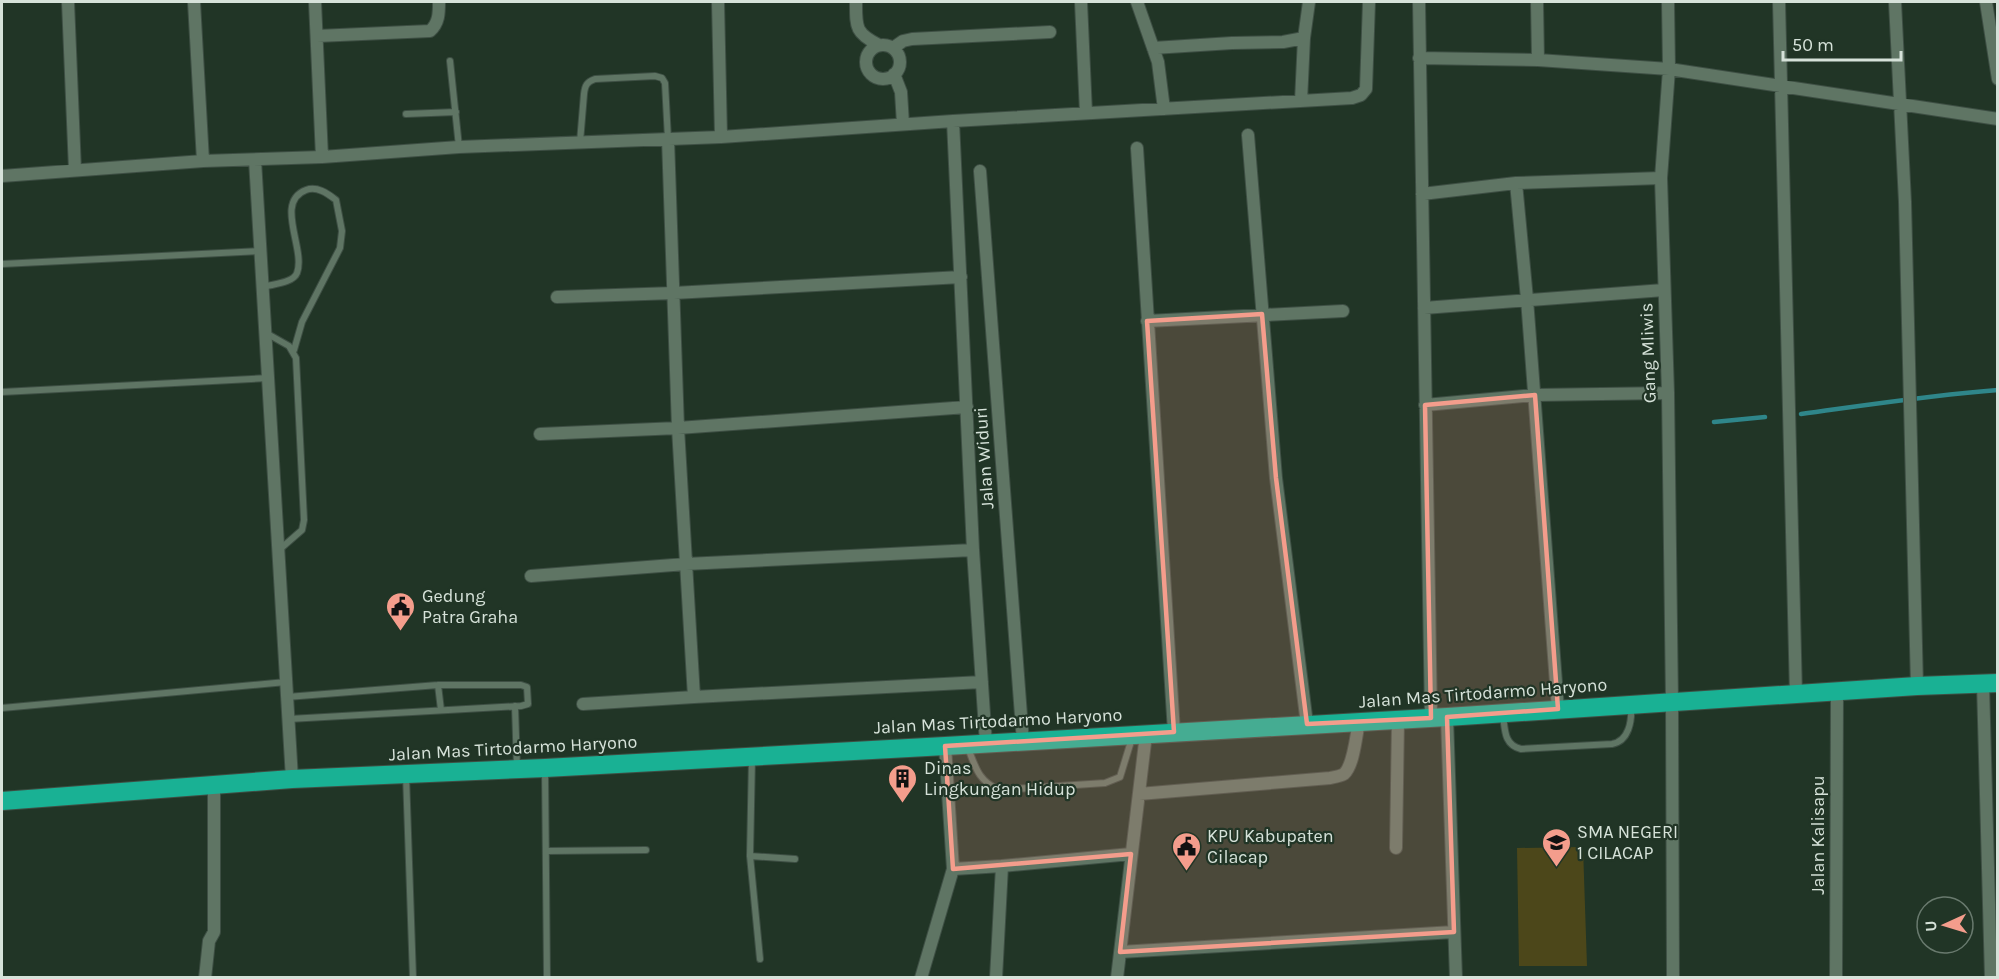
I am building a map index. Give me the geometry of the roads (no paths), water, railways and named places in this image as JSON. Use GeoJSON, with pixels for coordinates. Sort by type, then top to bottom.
{"type":"FeatureCollection","features":[{"type":"Feature","properties":{"kind":"highway","name":"Jalan Mas Tirtodarmo Haryono"},"geometry":{"type":"LineString","coordinates":[[2,801],[292,779],[986,744],[1837,693],[1917,686],[1990,684]]}},
{"type":"Feature","properties":{"kind":"street"},"geometry":{"type":"LineString","coordinates":[[68,2],[75,170]]}},
{"type":"Feature","properties":{"kind":"street"},"geometry":{"type":"LineString","coordinates":[[194,2],[203,161]]}},
{"type":"Feature","properties":{"kind":"street"},"geometry":{"type":"LineString","coordinates":[[315,2],[322,158]]}},
{"type":"Feature","properties":{"kind":"street"},"geometry":{"type":"LineString","coordinates":[[317,36],[430,31],[436,26],[439,2]]}},
{"type":"Feature","properties":{"kind":"street"},"geometry":{"type":"LineString","coordinates":[[718,2],[721,137]]}},
{"type":"Feature","properties":{"kind":"street"},"geometry":{"type":"LineString","coordinates":[[856,2],[856,21],[861,34],[879,45]]}},
{"type":"Feature","properties":{"kind":"street"},"geometry":{"type":"LineString","coordinates":[[1081,2],[1086,113]]}},
{"type":"Feature","properties":{"kind":"street"},"geometry":{"type":"LineString","coordinates":[[1137,2],[1160,71],[1164,109]]}},
{"type":"Feature","properties":{"kind":"street"},"geometry":{"type":"LineString","coordinates":[[1301,100],[1304,38],[1309,2]]}},
{"type":"Feature","properties":{"kind":"street"},"geometry":{"type":"LineString","coordinates":[[2,176],[203,161],[322,158],[459,147],[721,137],[1352,98],[1361,95],[1366,89],[1369,2]]}},
{"type":"Feature","properties":{"kind":"street"},"geometry":{"type":"LineString","coordinates":[[1419,2],[1425,405],[1439,717],[1456,978]]}},
{"type":"Feature","properties":{"kind":"street"},"geometry":{"type":"LineString","coordinates":[[1537,2],[1538,60]]}},
{"type":"Feature","properties":{"kind":"street","name":"Gang Mliwis"},"geometry":{"type":"LineString","coordinates":[[1668,2],[1669,69],[1661,178],[1668,393],[1672,703],[1672,978]]}},
{"type":"Feature","properties":{"kind":"street"},"geometry":{"type":"LineString","coordinates":[[1779,2],[1779,85],[1796,695]]}},
{"type":"Feature","properties":{"kind":"street"},"geometry":{"type":"LineString","coordinates":[[1895,2],[1905,202],[1917,686]]}},
{"type":"Feature","properties":{"kind":"street"},"geometry":{"type":"LineString","coordinates":[[1990,4],[1998,79]]}},
{"type":"Feature","properties":{"kind":"street"},"geometry":{"type":"LineString","coordinates":[[893,48],[903,41],[912,39],[1050,32]]}},
{"type":"Feature","properties":{"kind":"street"},"geometry":{"type":"LineString","coordinates":[[1153,48],[1283,42],[1304,38]]}},
{"type":"Feature","properties":{"kind":"street"},"geometry":{"type":"LineString","coordinates":[[879,45],[893,48],[900,61],[899,68],[888,78],[880,78],[868,70],[867,55],[879,45]]}},
{"type":"Feature","properties":{"kind":"street"},"geometry":{"type":"LineString","coordinates":[[1419,58],[1538,60],[1669,69],[1998,119]]}},
{"type":"Feature","properties":{"kind":"street"},"geometry":{"type":"LineString","coordinates":[[894,74],[901,92],[903,124]]}},
{"type":"Feature","properties":{"kind":"street"},"geometry":{"type":"LineString","coordinates":[[953,121],[973,550],[986,744]]}},
{"type":"Feature","properties":{"kind":"street"},"geometry":{"type":"LineString","coordinates":[[1248,135],[1276,478],[1307,724]]}},
{"type":"Feature","properties":{"kind":"street"},"geometry":{"type":"LineString","coordinates":[[668,139],[678,428],[694,697]]}},
{"type":"Feature","properties":{"kind":"street"},"geometry":{"type":"LineString","coordinates":[[1137,148],[1174,732]]}},
{"type":"Feature","properties":{"kind":"street"},"geometry":{"type":"LineString","coordinates":[[255,160],[292,779]]}},
{"type":"Feature","properties":{"kind":"street","name":"Jalan Widuri"},"geometry":{"type":"LineString","coordinates":[[980,171],[1023,741]]}},
{"type":"Feature","properties":{"kind":"street"},"geometry":{"type":"LineString","coordinates":[[1422,194],[1516,183],[1661,178]]}},
{"type":"Feature","properties":{"kind":"street"},"geometry":{"type":"LineString","coordinates":[[1516,183],[1535,395],[1558,709]]}},
{"type":"Feature","properties":{"kind":"street"},"geometry":{"type":"LineString","coordinates":[[557,297],[961,277]]}},
{"type":"Feature","properties":{"kind":"street"},"geometry":{"type":"LineString","coordinates":[[1424,308],[1664,290]]}},
{"type":"Feature","properties":{"kind":"street"},"geometry":{"type":"LineString","coordinates":[[1147,321],[1343,311]]}},
{"type":"Feature","properties":{"kind":"street"},"geometry":{"type":"LineString","coordinates":[[1425,405],[1535,395],[1668,393]]}},
{"type":"Feature","properties":{"kind":"street"},"geometry":{"type":"LineString","coordinates":[[540,434],[678,428],[967,407]]}},
{"type":"Feature","properties":{"kind":"street"},"geometry":{"type":"LineString","coordinates":[[531,576],[686,564],[973,550]]}},
{"type":"Feature","properties":{"kind":"street"},"geometry":{"type":"LineString","coordinates":[[583,704],[982,682]]}},
{"type":"Feature","properties":{"kind":"street"},"geometry":{"type":"LineString","coordinates":[[1990,684],[1991,978]]}},
{"type":"Feature","properties":{"kind":"street","name":"Jalan Kalisapu"},"geometry":{"type":"LineString","coordinates":[[1836,978],[1837,693]]}},
{"type":"Feature","properties":{"kind":"street"},"geometry":{"type":"LineString","coordinates":[[1396,848],[1398,720]]}},
{"type":"Feature","properties":{"kind":"street"},"geometry":{"type":"LineString","coordinates":[[1139,794],[1343,775],[1353,753],[1359,722]]}},
{"type":"Feature","properties":{"kind":"street"},"geometry":{"type":"LineString","coordinates":[[1117,978],[1139,794],[1139,734]]}},
{"type":"Feature","properties":{"kind":"street"},"geometry":{"type":"LineString","coordinates":[[921,978],[953,869],[945,746]]}},
{"type":"Feature","properties":{"kind":"street"},"geometry":{"type":"LineString","coordinates":[[205,978],[209,941],[214,932],[214,785]]}},
{"type":"Feature","properties":{"kind":"street"},"geometry":{"type":"LineString","coordinates":[[953,869],[1131,854]]}},
{"type":"Feature","properties":{"kind":"street"},"geometry":{"type":"LineString","coordinates":[[996,978],[1002,866]]}},
{"type":"Feature","properties":{"kind":"street"},"geometry":{"type":"LineString","coordinates":[[1120,952],[1454,932]]}},
{"type":"Feature","properties":{"kind":"lane"},"geometry":{"type":"LineString","coordinates":[[450,61],[459,147]]}},
{"type":"Feature","properties":{"kind":"lane"},"geometry":{"type":"LineString","coordinates":[[580,142],[585,86],[588,81],[655,76],[662,78],[665,83],[668,139]]}},
{"type":"Feature","properties":{"kind":"lane"},"geometry":{"type":"LineString","coordinates":[[406,114],[456,112]]}},
{"type":"Feature","properties":{"kind":"lane"},"geometry":{"type":"LineString","coordinates":[[262,287],[291,279],[297,273],[298,260],[291,209],[294,199],[303,191],[312,188],[326,192],[336,200],[342,231],[340,248],[302,322],[294,350],[304,520],[302,530],[278,551]]}},
{"type":"Feature","properties":{"kind":"lane"},"geometry":{"type":"LineString","coordinates":[[2,264],[260,251]]}},
{"type":"Feature","properties":{"kind":"lane"},"geometry":{"type":"LineString","coordinates":[[265,333],[294,350]]}},
{"type":"Feature","properties":{"kind":"lane"},"geometry":{"type":"LineString","coordinates":[[2,392],[268,378]]}},
{"type":"Feature","properties":{"kind":"lane"},"geometry":{"type":"LineString","coordinates":[[2,708],[286,682]]}},
{"type":"Feature","properties":{"kind":"lane"},"geometry":{"type":"LineString","coordinates":[[287,697],[438,686],[520,685],[527,687],[529,699],[528,704],[515,706],[289,719]]}},
{"type":"Feature","properties":{"kind":"lane"},"geometry":{"type":"LineString","coordinates":[[438,686],[441,710]]}},
{"type":"Feature","properties":{"kind":"lane"},"geometry":{"type":"LineString","coordinates":[[1503,713],[1506,739],[1515,748],[1612,744],[1625,738],[1631,705]]}},
{"type":"Feature","properties":{"kind":"lane"},"geometry":{"type":"LineString","coordinates":[[515,706],[518,768]]}},
{"type":"Feature","properties":{"kind":"lane"},"geometry":{"type":"LineString","coordinates":[[967,745],[977,772],[987,784],[999,790],[1011,790],[1105,783],[1120,777],[1139,734]]}},
{"type":"Feature","properties":{"kind":"lane"},"geometry":{"type":"LineString","coordinates":[[752,757],[750,856],[760,959]]}},
{"type":"Feature","properties":{"kind":"lane"},"geometry":{"type":"LineString","coordinates":[[545,768],[547,978]]}},
{"type":"Feature","properties":{"kind":"lane"},"geometry":{"type":"LineString","coordinates":[[406,774],[413,978]]}},
{"type":"Feature","properties":{"kind":"lane"},"geometry":{"type":"LineString","coordinates":[[546,851],[646,850]]}},
{"type":"Feature","properties":{"kind":"lane"},"geometry":{"type":"LineString","coordinates":[[750,856],[795,859]]}},
{"type":"Feature","properties":{"kind":"waterway"},"geometry":{"type":"LineString","coordinates":[[1801,414],[1924,397],[1998,390]]}},
{"type":"Feature","properties":{"kind":"waterway"},"geometry":{"type":"LineString","coordinates":[[1714,422],[1765,417]]}},
{"type":"Feature","properties":{"kind":"place","name":"Gedung Patra Graha"},"geometry":{"type":"Point","coordinates":[401,632]}},
{"type":"Feature","properties":{"kind":"place","name":"Dinas Lingkungan Hidup"},"geometry":{"type":"Point","coordinates":[903,804]}},
{"type":"Feature","properties":{"kind":"place","name":"SMA NEGERI 1 CILACAP"},"geometry":{"type":"Point","coordinates":[1556,868]}},
{"type":"Feature","properties":{"kind":"place","name":"KPU Kabupaten Cilacap"},"geometry":{"type":"Point","coordinates":[1186,872]}}]}
